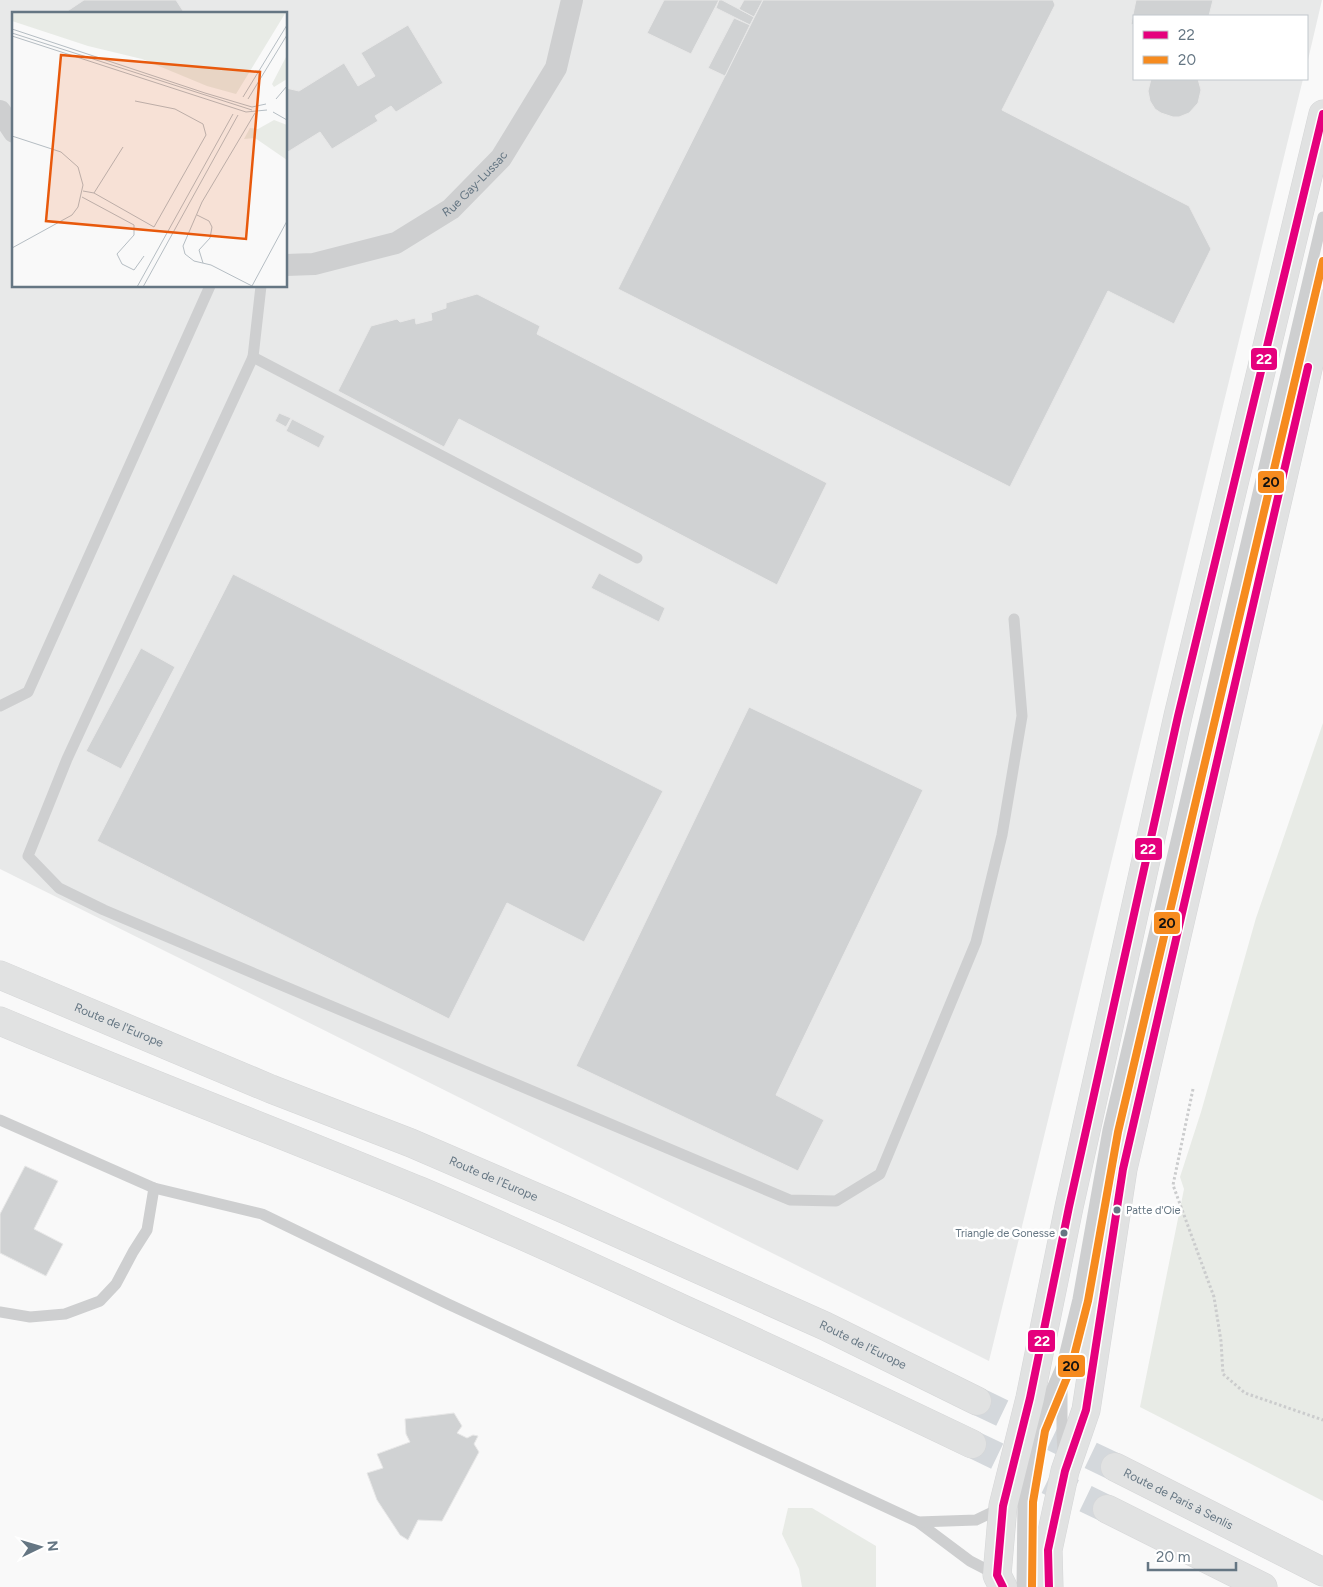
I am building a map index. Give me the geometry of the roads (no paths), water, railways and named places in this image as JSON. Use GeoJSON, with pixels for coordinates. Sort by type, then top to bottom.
{"type":"FeatureCollection","features":[{"type":"Feature","properties":{"kind":"main road"},"geometry":{"type":"LineString","coordinates":[[1000,1581],[1003,1506],[1030,1398],[1071,1198],[1178,716],[1323,114]]}},
{"type":"Feature","properties":{"kind":"main road"},"geometry":{"type":"LineString","coordinates":[[1049,1587],[1048,1550],[1066,1471],[1086,1410],[1123,1168],[1323,304]]}},
{"type":"Feature","properties":{"kind":"main road","name":"Route de l'Europe"},"geometry":{"type":"LineString","coordinates":[[0,975],[271,1089],[410,1143],[557,1206],[825,1326],[978,1401]]}},
{"type":"Feature","properties":{"kind":"main road"},"geometry":{"type":"LineString","coordinates":[[0,1020],[103,1065],[323,1151],[528,1237],[794,1359],[972,1444]]}},
{"type":"Feature","properties":{"kind":"main road","name":"Route de Paris à Senlis"},"geometry":{"type":"LineString","coordinates":[[1115,1467],[1323,1572]]}},
{"type":"Feature","properties":{"kind":"main road"},"geometry":{"type":"LineString","coordinates":[[1107,1509],[1263,1587]]}},
{"type":"Feature","properties":{"kind":"street","name":"Rue Gay-Lussac"},"geometry":{"type":"LineString","coordinates":[[288,265],[314,264],[396,243],[451,209],[501,158],[556,68],[572,0]]}},
{"type":"Feature","properties":{"kind":"street"},"geometry":{"type":"LineString","coordinates":[[0,111],[12,129]]}},
{"type":"Feature","properties":{"kind":"lane"},"geometry":{"type":"LineString","coordinates":[[1022,1587],[1023,1501],[1035,1428],[1062,1365],[1078,1299],[1108,1130],[1323,217]]}},
{"type":"Feature","properties":{"kind":"lane"},"geometry":{"type":"LineString","coordinates":[[0,706],[28,692],[209,288]]}},
{"type":"Feature","properties":{"kind":"lane"},"geometry":{"type":"LineString","coordinates":[[261,288],[253,357],[66,759],[28,856],[59,888],[104,910],[790,1200],[836,1201],[880,1174],[976,942],[1002,835],[1022,716],[1014,619]]}},
{"type":"Feature","properties":{"kind":"lane"},"geometry":{"type":"LineString","coordinates":[[253,357],[637,558]]}},
{"type":"Feature","properties":{"kind":"lane"},"geometry":{"type":"LineString","coordinates":[[0,1120],[154,1188],[262,1214],[448,1304],[918,1522],[1000,1581]]}},
{"type":"Feature","properties":{"kind":"lane"},"geometry":{"type":"LineString","coordinates":[[0,1312],[30,1317],[65,1314],[100,1301],[116,1284],[147,1230],[154,1188]]}},
{"type":"Feature","properties":{"kind":"lane"},"geometry":{"type":"LineString","coordinates":[[1062,1365],[1062,1434],[1066,1471]]}},
{"type":"Feature","properties":{"kind":"lane"},"geometry":{"type":"LineString","coordinates":[[918,1522],[976,1520],[1003,1506]]}},
{"type":"Feature","properties":{"kind":"tunnel"},"geometry":{"type":"LineString","coordinates":[[977,1401],[1115,1467]]}},
{"type":"Feature","properties":{"kind":"tunnel"},"geometry":{"type":"LineString","coordinates":[[972,1444],[1107,1509]]}},
{"type":"Feature","properties":{"kind":"place","name":"Patte d'Oie"},"geometry":{"type":"Point","coordinates":[1117,1210]}},
{"type":"Feature","properties":{"kind":"place","name":"Triangle de Gonesse"},"geometry":{"type":"Point","coordinates":[1064,1233]}}]}
